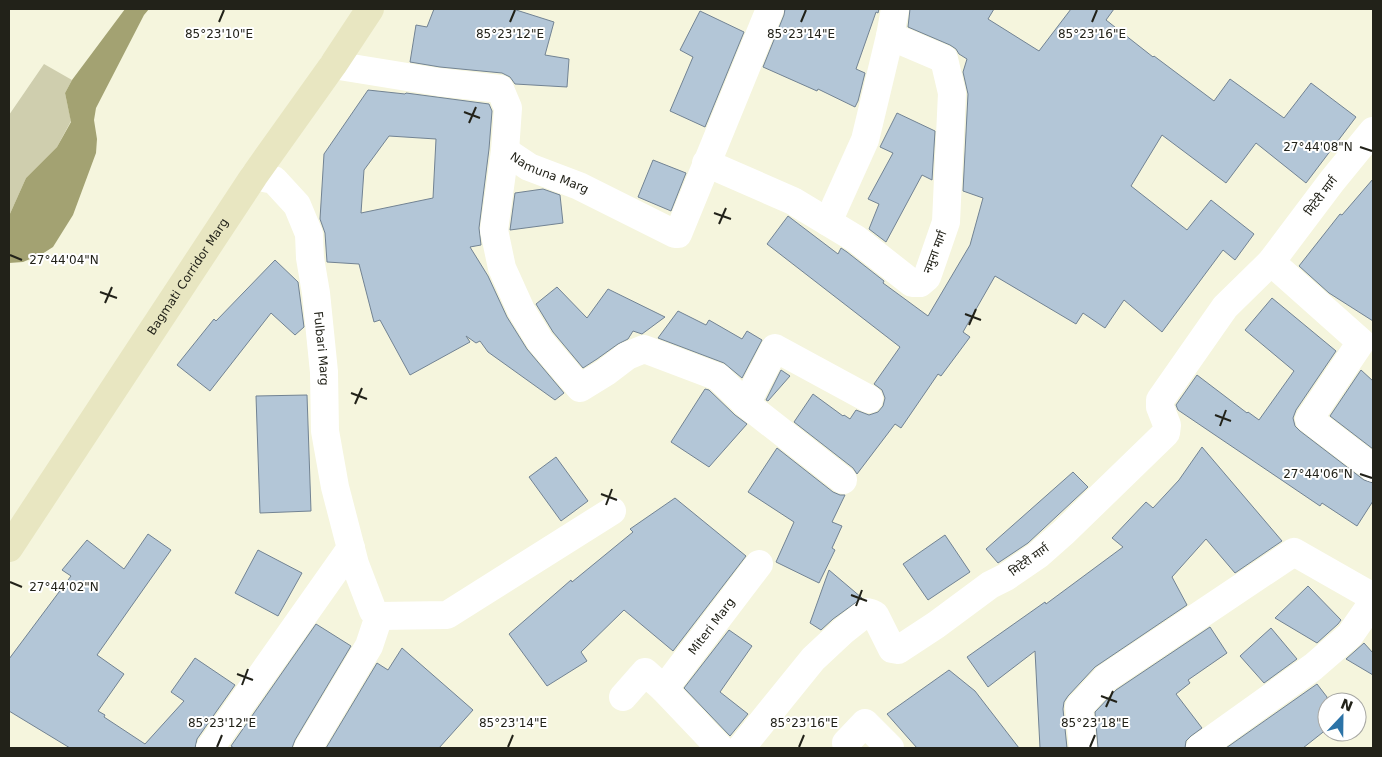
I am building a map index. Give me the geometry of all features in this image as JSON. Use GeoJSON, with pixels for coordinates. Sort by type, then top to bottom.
{"type":"FeatureCollection","features":[{"type":"Feature","properties":{"kind":"street","name":"Bagmati Corridor Marg"},"geometry":{"type":"LineString","coordinates":[[9,548],[254,176],[333,65],[370,9]]}},
{"type":"Feature","properties":{"kind":"street","name":"Namuna Marg"},"geometry":{"type":"LineString","coordinates":[[770,9],[706,163],[680,232],[675,234],[579,186],[529,167],[505,152],[494,230],[502,268],[521,310],[540,340],[580,388],[627,356],[644,350],[718,377],[746,404],[843,480]]}},
{"type":"Feature","properties":{"kind":"street"},"geometry":{"type":"LineString","coordinates":[[828,222],[865,140],[895,9]]}},
{"type":"Feature","properties":{"kind":"street","name":"नमुना मार्ग"},"geometry":{"type":"LineString","coordinates":[[706,163],[793,201],[856,239],[912,283],[920,283],[927,277],[946,222],[952,93],[944,58],[890,36]]}},
{"type":"Feature","properties":{"kind":"street"},"geometry":{"type":"LineString","coordinates":[[333,65],[438,82],[500,89],[508,108],[505,152]]}},
{"type":"Feature","properties":{"kind":"street","name":"मिटेरी मार्ग"},"geometry":{"type":"LineString","coordinates":[[741,748],[813,659],[867,612],[875,615],[892,649],[898,650],[936,625],[990,585],[1006,577],[1038,555],[1166,433],[1167,425],[1160,407],[1160,400],[1225,307],[1271,262],[1332,181],[1373,131]]}},
{"type":"Feature","properties":{"kind":"street","name":"Fulbari Marg"},"geometry":{"type":"LineString","coordinates":[[254,176],[274,180],[297,205],[309,234],[310,258],[316,293],[324,372],[325,431],[335,487],[355,564],[373,611],[379,616]]}},
{"type":"Feature","properties":{"kind":"street"},"geometry":{"type":"LineString","coordinates":[[1271,262],[1367,343],[1309,419],[1373,468]]}},
{"type":"Feature","properties":{"kind":"street"},"geometry":{"type":"LineString","coordinates":[[746,404],[775,348],[869,399]]}},
{"type":"Feature","properties":{"kind":"street"},"geometry":{"type":"LineString","coordinates":[[308,748],[369,646],[379,616],[447,616],[612,512]]}},
{"type":"Feature","properties":{"kind":"street"},"geometry":{"type":"LineString","coordinates":[[210,748],[350,548]]}},
{"type":"Feature","properties":{"kind":"street"},"geometry":{"type":"LineString","coordinates":[[1083,748],[1079,707],[1106,678],[1294,552],[1373,597]]}},
{"type":"Feature","properties":{"kind":"street","name":"Miteri Marg"},"geometry":{"type":"LineString","coordinates":[[664,688],[759,564]]}},
{"type":"Feature","properties":{"kind":"street"},"geometry":{"type":"LineString","coordinates":[[1200,748],[1313,667],[1350,635],[1373,602]]}},
{"type":"Feature","properties":{"kind":"street"},"geometry":{"type":"LineString","coordinates":[[623,697],[644,672],[664,688],[720,748]]}},
{"type":"Feature","properties":{"kind":"street"},"geometry":{"type":"LineString","coordinates":[[846,743],[865,723],[890,748]]}},
{"type":"Feature","properties":{"kind":"green space"},"geometry":{"type":"Polygon","coordinates":[[[44,64],[72,80],[65,93],[71,121],[57,147],[26,178],[9,216],[9,115],[44,64]]]}},
{"type":"Feature","properties":{"kind":"shaded area"},"geometry":{"type":"Polygon","coordinates":[[[125,9],[149,9],[144,15],[96,108],[94,120],[97,139],[96,153],[73,215],[53,247],[23,262],[9,263],[9,216],[26,178],[57,147],[71,122],[65,93],[72,80],[125,9]]]}},
{"type":"Feature","properties":{"kind":"building"},"geometry":{"type":"Polygon","coordinates":[[[434,9],[513,9],[554,22],[545,55],[569,59],[567,87],[515,84],[510,77],[502,73],[410,62],[416,25],[427,27],[434,9]]]}},
{"type":"Feature","properties":{"kind":"building"},"geometry":{"type":"Polygon","coordinates":[[[785,9],[879,9],[878,13],[876,12],[856,69],[865,73],[855,107],[818,89],[817,91],[763,67],[785,9]]]}},
{"type":"Feature","properties":{"kind":"building"},"geometry":{"type":"Polygon","coordinates":[[[910,9],[994,9],[988,19],[1039,51],[1071,9],[1114,9],[1106,20],[1214,101],[1230,79],[1284,118],[1311,83],[1356,117],[1306,183],[1256,143],[1226,183],[1162,135],[1131,186],[1187,230],[1211,200],[1254,234],[1235,260],[1223,250],[1162,332],[1124,300],[1105,328],[1083,313],[1076,324],[995,276],[963,332],[970,337],[941,376],[938,374],[901,428],[895,424],[857,474],[853,468],[794,422],[813,394],[850,419],[856,410],[869,415],[878,412],[883,406],[885,398],[882,390],[874,384],[900,347],[767,244],[788,216],[838,254],[841,248],[847,252],[884,281],[883,283],[928,316],[970,245],[983,198],[963,191],[968,94],[963,72],[967,59],[950,45],[908,27],[910,9]]]}},
{"type":"Feature","properties":{"kind":"building"},"geometry":{"type":"Polygon","coordinates":[[[700,11],[744,32],[705,127],[670,111],[693,57],[680,50],[700,11]]]}},
{"type":"Feature","properties":{"kind":"building"},"geometry":{"type":"Polygon","coordinates":[[[368,90],[489,104],[492,111],[479,228],[481,245],[470,247],[488,276],[507,317],[527,349],[564,393],[555,400],[488,352],[480,341],[476,343],[466,336],[470,342],[410,375],[380,320],[374,322],[359,264],[327,262],[325,233],[320,219],[324,154],[368,90]],[[389,136],[364,170],[361,213],[433,198],[436,139],[389,136]]]}},
{"type":"Feature","properties":{"kind":"building"},"geometry":{"type":"Polygon","coordinates":[[[897,113],[935,131],[932,180],[922,175],[886,242],[869,229],[879,204],[868,199],[893,153],[880,147],[897,113]]]}},
{"type":"Feature","properties":{"kind":"building"},"geometry":{"type":"Polygon","coordinates":[[[653,160],[686,173],[671,211],[638,197],[653,160]]]}},
{"type":"Feature","properties":{"kind":"building"},"geometry":{"type":"Polygon","coordinates":[[[1373,179],[1373,321],[1329,293],[1299,266],[1340,214],[1342,215],[1373,179]]]}},
{"type":"Feature","properties":{"kind":"building"},"geometry":{"type":"Polygon","coordinates":[[[543,189],[560,195],[563,223],[510,230],[515,193],[543,189]]]}},
{"type":"Feature","properties":{"kind":"building"},"geometry":{"type":"Polygon","coordinates":[[[275,260],[298,282],[304,327],[295,335],[271,313],[210,391],[177,365],[214,319],[216,321],[275,260]]]}},
{"type":"Feature","properties":{"kind":"building"},"geometry":{"type":"Polygon","coordinates":[[[557,287],[587,318],[608,289],[665,317],[642,334],[633,331],[628,339],[583,368],[553,332],[536,304],[557,287]]]}},
{"type":"Feature","properties":{"kind":"building"},"geometry":{"type":"Polygon","coordinates":[[[1272,298],[1336,351],[1296,410],[1293,418],[1295,426],[1300,431],[1364,480],[1373,483],[1373,501],[1357,526],[1322,503],[1320,506],[1178,410],[1176,405],[1197,375],[1259,420],[1294,371],[1245,330],[1272,298]]]}},
{"type":"Feature","properties":{"kind":"building"},"geometry":{"type":"Polygon","coordinates":[[[678,311],[706,325],[709,320],[742,339],[747,331],[762,340],[742,378],[724,363],[658,338],[678,311]]]}},
{"type":"Feature","properties":{"kind":"building"},"geometry":{"type":"Polygon","coordinates":[[[781,370],[790,376],[768,401],[766,400],[781,370]]]}},
{"type":"Feature","properties":{"kind":"building"},"geometry":{"type":"Polygon","coordinates":[[[1361,370],[1373,381],[1373,449],[1330,416],[1361,370]]]}},
{"type":"Feature","properties":{"kind":"building"},"geometry":{"type":"Polygon","coordinates":[[[705,389],[709,390],[747,424],[709,467],[671,442],[705,389]]]}},
{"type":"Feature","properties":{"kind":"building"},"geometry":{"type":"Polygon","coordinates":[[[307,395],[311,511],[260,513],[256,396],[307,395]]]}},
{"type":"Feature","properties":{"kind":"building"},"geometry":{"type":"Polygon","coordinates":[[[1202,447],[1282,541],[1235,573],[1206,539],[1172,577],[1187,605],[1095,667],[1064,702],[1067,748],[1040,748],[1035,651],[988,687],[967,657],[1045,602],[1046,604],[1123,547],[1112,538],[1146,502],[1153,508],[1179,480],[1202,447]]]}},
{"type":"Feature","properties":{"kind":"building"},"geometry":{"type":"Polygon","coordinates":[[[777,448],[833,492],[845,495],[832,522],[842,526],[832,548],[835,550],[819,583],[776,562],[794,522],[748,492],[777,448]]]}},
{"type":"Feature","properties":{"kind":"building"},"geometry":{"type":"Polygon","coordinates":[[[556,457],[588,501],[561,521],[529,477],[556,457]]]}},
{"type":"Feature","properties":{"kind":"building"},"geometry":{"type":"Polygon","coordinates":[[[1073,472],[1088,487],[1028,543],[998,563],[986,549],[1073,472]]]}},
{"type":"Feature","properties":{"kind":"building"},"geometry":{"type":"Polygon","coordinates":[[[675,498],[746,556],[673,651],[624,610],[581,652],[587,661],[547,686],[509,634],[571,580],[572,582],[633,532],[630,529],[675,498]]]}},
{"type":"Feature","properties":{"kind":"building"},"geometry":{"type":"Polygon","coordinates":[[[148,534],[171,550],[97,655],[124,674],[98,711],[145,744],[184,701],[171,692],[195,658],[235,685],[197,739],[195,748],[70,748],[9,711],[9,659],[71,576],[62,570],[87,540],[124,569],[148,534]]]}},
{"type":"Feature","properties":{"kind":"building"},"geometry":{"type":"Polygon","coordinates":[[[945,535],[970,572],[928,600],[903,564],[945,535]]]}},
{"type":"Feature","properties":{"kind":"building"},"geometry":{"type":"Polygon","coordinates":[[[258,550],[302,573],[278,616],[235,593],[258,550]]]}},
{"type":"Feature","properties":{"kind":"building"},"geometry":{"type":"Polygon","coordinates":[[[829,570],[862,598],[821,630],[810,623],[829,570]]]}},
{"type":"Feature","properties":{"kind":"building"},"geometry":{"type":"Polygon","coordinates":[[[1308,586],[1341,620],[1317,643],[1275,618],[1308,586]]]}},
{"type":"Feature","properties":{"kind":"building"},"geometry":{"type":"Polygon","coordinates":[[[316,624],[351,646],[292,748],[234,748],[231,746],[316,624]]]}},
{"type":"Feature","properties":{"kind":"building"},"geometry":{"type":"Polygon","coordinates":[[[1210,627],[1227,653],[1188,680],[1190,683],[1176,694],[1202,728],[1186,741],[1185,748],[1098,748],[1095,712],[1116,690],[1210,627]]]}},
{"type":"Feature","properties":{"kind":"building"},"geometry":{"type":"Polygon","coordinates":[[[1271,628],[1297,659],[1264,683],[1240,656],[1271,628]]]}},
{"type":"Feature","properties":{"kind":"building"},"geometry":{"type":"Polygon","coordinates":[[[729,630],[752,646],[720,692],[748,714],[730,736],[684,688],[729,630]]]}},
{"type":"Feature","properties":{"kind":"building"},"geometry":{"type":"Polygon","coordinates":[[[1364,643],[1373,653],[1373,675],[1346,659],[1364,643]]]}},
{"type":"Feature","properties":{"kind":"building"},"geometry":{"type":"Polygon","coordinates":[[[402,648],[473,710],[439,748],[326,748],[377,663],[388,670],[402,648]]]}},
{"type":"Feature","properties":{"kind":"building"},"geometry":{"type":"Polygon","coordinates":[[[949,670],[975,691],[1019,748],[917,748],[887,714],[949,670]]]}},
{"type":"Feature","properties":{"kind":"building"},"geometry":{"type":"Polygon","coordinates":[[[1317,684],[1323,692],[1317,692],[1317,737],[1303,748],[1226,748],[1317,684]]]}}]}
